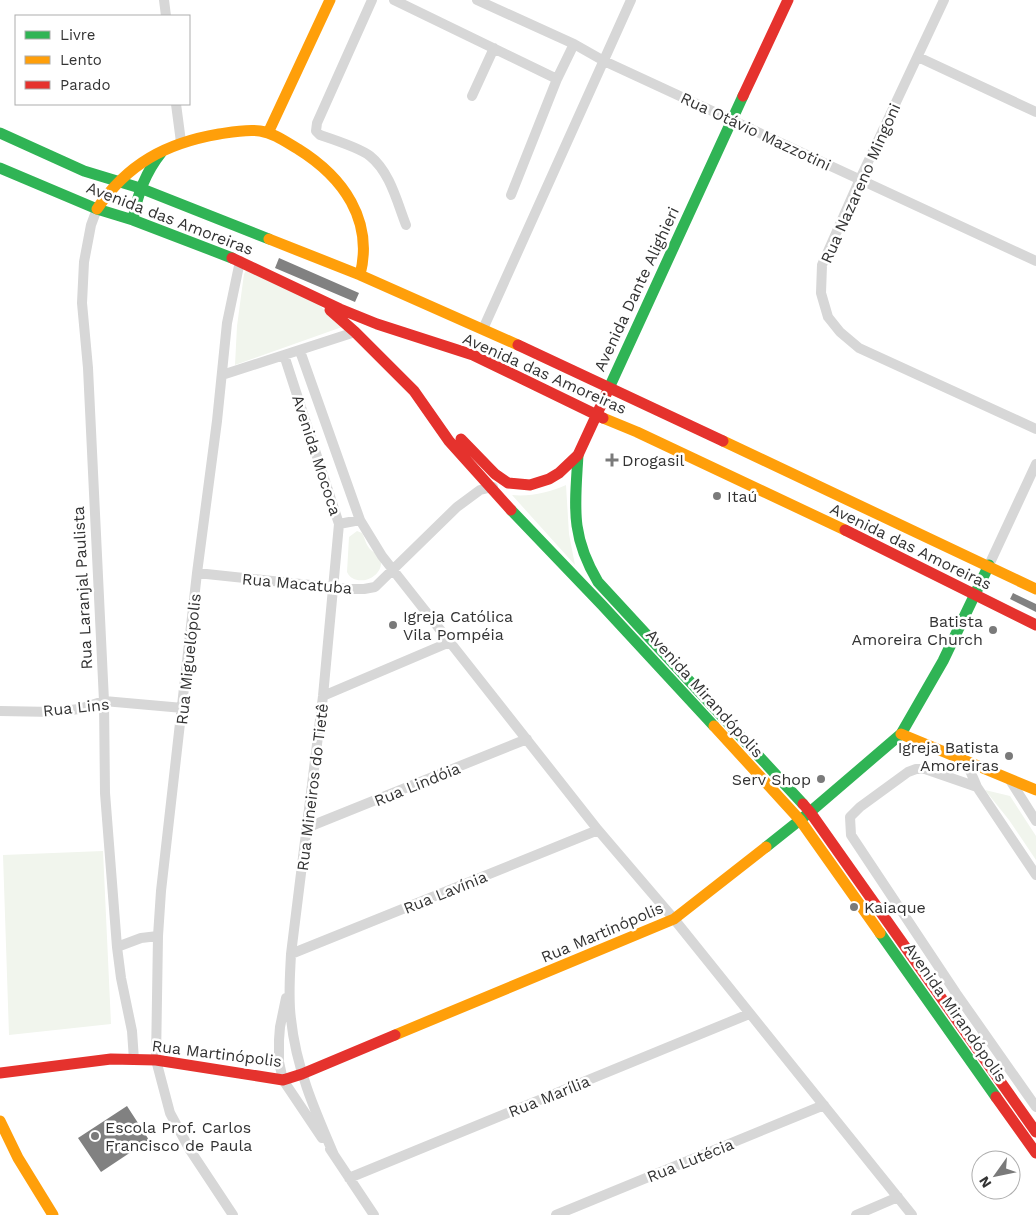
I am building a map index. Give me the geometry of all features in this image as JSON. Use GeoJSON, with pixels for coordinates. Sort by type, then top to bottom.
{"type":"FeatureCollection","features":[{"type":"Feature","properties":{"kind":"main road"},"geometry":{"type":"LineString","coordinates":[[268,133],[330,0]]}},
{"type":"Feature","properties":{"kind":"main road","name":"Avenida Dante Alighieri"},"geometry":{"type":"LineString","coordinates":[[508,483],[530,485],[549,479],[559,473],[578,455],[788,0]]}},
{"type":"Feature","properties":{"kind":"main road","name":"Rua Laranjal Paulista"},"geometry":{"type":"LineString","coordinates":[[97,209],[110,188],[118,180],[165,148],[207,135],[247,130],[268,133],[293,146],[334,176],[356,208],[365,247],[364,263],[360,275]]}},
{"type":"Feature","properties":{"kind":"main road","name":"Avenida das Amoreiras"},"geometry":{"type":"LineString","coordinates":[[0,133],[84,171],[140,188],[360,275],[483,329],[989,565],[1036,589]]}},
{"type":"Feature","properties":{"kind":"main road"},"geometry":{"type":"LineString","coordinates":[[133,220],[140,188],[150,168],[165,148]]}},
{"type":"Feature","properties":{"kind":"main road","name":"Avenida das Amoreiras"},"geometry":{"type":"LineString","coordinates":[[0,168],[97,209],[133,220],[240,261],[377,324],[472,355],[850,533],[1036,625]]}},
{"type":"Feature","properties":{"kind":"main road","name":"Avenida Mirandópolis"},"geometry":{"type":"LineString","coordinates":[[306,292],[355,332],[414,391],[449,441],[490,488],[602,605],[800,820],[1036,1153]]}},
{"type":"Feature","properties":{"kind":"main road"},"geometry":{"type":"LineString","coordinates":[[414,391],[495,474],[508,483]]}},
{"type":"Feature","properties":{"kind":"main road","name":"Avenida Mirandópolis"},"geometry":{"type":"LineString","coordinates":[[578,455],[576,511],[578,535],[582,552],[598,582],[810,812],[1036,1132]]}},
{"type":"Feature","properties":{"kind":"main road","name":"Rua Martinópolis"},"geometry":{"type":"LineString","coordinates":[[0,1073],[102,1060],[156,1060],[283,1080],[302,1074],[674,919],[810,812],[901,734],[943,661],[989,565]]}},
{"type":"Feature","properties":{"kind":"main road"},"geometry":{"type":"LineString","coordinates":[[901,734],[1036,790]]}},
{"type":"Feature","properties":{"kind":"main road"},"geometry":{"type":"LineString","coordinates":[[0,1121],[25,1172],[53,1215]]}},
{"type":"Feature","properties":{"kind":"street"},"geometry":{"type":"LineString","coordinates":[[164,0],[166,15]]}},
{"type":"Feature","properties":{"kind":"street"},"geometry":{"type":"LineString","coordinates":[[372,0],[317,123],[316,130],[320,135],[369,155],[377,163],[383,170],[394,192],[406,225]]}},
{"type":"Feature","properties":{"kind":"street"},"geometry":{"type":"LineString","coordinates":[[394,0],[557,79]]}},
{"type":"Feature","properties":{"kind":"street"},"geometry":{"type":"LineString","coordinates":[[483,329],[631,0]]}},
{"type":"Feature","properties":{"kind":"street","name":"Rua Nazareno Mingoni"},"geometry":{"type":"LineString","coordinates":[[944,0],[822,265],[821,293],[828,317],[840,332],[859,348],[1036,429]]}},
{"type":"Feature","properties":{"kind":"street","name":"Rua Otávio Mazzotini"},"geometry":{"type":"LineString","coordinates":[[481,1],[1036,261]]}},
{"type":"Feature","properties":{"kind":"street"},"geometry":{"type":"LineString","coordinates":[[511,195],[557,79],[574,44]]}},
{"type":"Feature","properties":{"kind":"street"},"geometry":{"type":"LineString","coordinates":[[472,96],[494,48]]}},
{"type":"Feature","properties":{"kind":"street"},"geometry":{"type":"LineString","coordinates":[[918,57],[1036,112]]}},
{"type":"Feature","properties":{"kind":"street"},"geometry":{"type":"LineString","coordinates":[[176,105],[181,142]]}},
{"type":"Feature","properties":{"kind":"street","name":"Rua Laranjal Paulista"},"geometry":{"type":"LineString","coordinates":[[97,209],[91,225],[84,262],[82,303],[88,368],[104,701],[105,793],[117,947],[121,978],[132,1031],[134,1060]]}},
{"type":"Feature","properties":{"kind":"street","name":"Rua Miguelópolis"},"geometry":{"type":"LineString","coordinates":[[233,1215],[190,1150],[170,1112],[156,1060],[158,936],[161,890],[197,573],[218,421],[227,323],[240,261]]}},
{"type":"Feature","properties":{"kind":"street"},"geometry":{"type":"LineString","coordinates":[[222,375],[355,332]]}},
{"type":"Feature","properties":{"kind":"street","name":"Avenida Mococa"},"geometry":{"type":"LineString","coordinates":[[300,350],[360,520],[392,570],[598,830],[674,919],[912,1215]]}},
{"type":"Feature","properties":{"kind":"street","name":"Avenida Mococa"},"geometry":{"type":"LineString","coordinates":[[284,356],[339,524],[334,587]]}},
{"type":"Feature","properties":{"kind":"street","name":"Rua Martinópolis"},"geometry":{"type":"LineString","coordinates":[[989,565],[1036,464]]}},
{"type":"Feature","properties":{"kind":"street","name":"Rua Macatuba"},"geometry":{"type":"LineString","coordinates":[[197,573],[334,587],[364,589],[374,587],[457,507],[480,490],[508,483]]}},
{"type":"Feature","properties":{"kind":"street"},"geometry":{"type":"LineString","coordinates":[[339,524],[360,520]]}},
{"type":"Feature","properties":{"kind":"street","name":"Rua Mineiros do Tietê"},"geometry":{"type":"LineString","coordinates":[[334,587],[289,987],[294,1043],[302,1074],[334,1155]]}},
{"type":"Feature","properties":{"kind":"street"},"geometry":{"type":"LineString","coordinates":[[323,696],[450,642]]}},
{"type":"Feature","properties":{"kind":"street","name":"Rua Lins"},"geometry":{"type":"LineString","coordinates":[[0,711],[54,712],[79,709],[104,701],[183,708]]}},
{"type":"Feature","properties":{"kind":"street","name":"Rua Lindóia"},"geometry":{"type":"LineString","coordinates":[[306,828],[527,739]]}},
{"type":"Feature","properties":{"kind":"street"},"geometry":{"type":"LineString","coordinates":[[966,761],[978,787],[1036,875]]}},
{"type":"Feature","properties":{"kind":"street","name":"Avenida Mirandópolis"},"geometry":{"type":"LineString","coordinates":[[978,787],[925,769],[916,769],[908,772],[860,807],[850,817],[851,835],[1036,1107]]}},
{"type":"Feature","properties":{"kind":"street"},"geometry":{"type":"LineString","coordinates":[[1010,780],[1036,821]]}},
{"type":"Feature","properties":{"kind":"street","name":"Rua Lavínia"},"geometry":{"type":"LineString","coordinates":[[292,954],[598,830]]}},
{"type":"Feature","properties":{"kind":"street"},"geometry":{"type":"LineString","coordinates":[[117,947],[141,938],[158,936]]}},
{"type":"Feature","properties":{"kind":"street","name":"Rua Mineiros do Tietê"},"geometry":{"type":"LineString","coordinates":[[289,987],[282,1013],[279,1040],[279,1062],[283,1080],[374,1215]]}},
{"type":"Feature","properties":{"kind":"street","name":"Rua Marília"},"geometry":{"type":"LineString","coordinates":[[349,1178],[750,1014]]}},
{"type":"Feature","properties":{"kind":"street","name":"Rua Lutécia"},"geometry":{"type":"LineString","coordinates":[[556,1215],[824,1105]]}},
{"type":"Feature","properties":{"kind":"street"},"geometry":{"type":"LineString","coordinates":[[856,1215],[898,1198]]}},
{"type":"Feature","properties":{"kind":"shaded area"},"geometry":{"type":"Polygon","coordinates":[[[247,269],[312,298],[342,327],[235,365],[237,326],[244,274],[247,269]]]}},
{"type":"Feature","properties":{"kind":"shaded area"},"geometry":{"type":"Polygon","coordinates":[[[566,485],[569,534],[575,565],[512,495],[540,493],[566,485]]]}},
{"type":"Feature","properties":{"kind":"shaded area"},"geometry":{"type":"Polygon","coordinates":[[[357,531],[362,533],[368,546],[379,556],[381,562],[380,568],[373,577],[361,580],[355,580],[347,572],[349,537],[357,531]]]}},
{"type":"Feature","properties":{"kind":"shaded area"},"geometry":{"type":"Polygon","coordinates":[[[985,790],[1010,796],[1036,836],[1036,860],[1009,820],[985,790]]]}},
{"type":"Feature","properties":{"kind":"shaded area"},"geometry":{"type":"Polygon","coordinates":[[[103,851],[111,1024],[9,1035],[3,855],[103,851]]]}},
{"type":"Feature","properties":{"kind":"building"},"geometry":{"type":"Polygon","coordinates":[[[279,258],[359,293],[355,302],[275,268],[279,258]]]}},
{"type":"Feature","properties":{"kind":"building"},"geometry":{"type":"Polygon","coordinates":[[[1013,593],[1036,604],[1036,612],[1010,599],[1013,593]]]}},
{"type":"Feature","properties":{"kind":"building"},"geometry":{"type":"Polygon","coordinates":[[[127,1106],[149,1140],[101,1172],[78,1138],[127,1106]]]}},
{"type":"Feature","properties":{"kind":"traffic: fast"},"geometry":{"type":"LineString","coordinates":[[609,388],[743,96]]}},
{"type":"Feature","properties":{"kind":"traffic: fast"},"geometry":{"type":"LineString","coordinates":[[0,133],[84,171],[140,188],[269,239]]}},
{"type":"Feature","properties":{"kind":"traffic: fast"},"geometry":{"type":"LineString","coordinates":[[133,220],[142,185],[150,168],[161,153]]}},
{"type":"Feature","properties":{"kind":"traffic: fast"},"geometry":{"type":"LineString","coordinates":[[0,168],[97,209],[133,220],[232,258]]}},
{"type":"Feature","properties":{"kind":"traffic: fast"},"geometry":{"type":"LineString","coordinates":[[578,455],[576,520],[583,550],[598,582],[803,804]]}},
{"type":"Feature","properties":{"kind":"traffic: fast"},"geometry":{"type":"LineString","coordinates":[[511,510],[714,726]]}},
{"type":"Feature","properties":{"kind":"traffic: fast"},"geometry":{"type":"LineString","coordinates":[[766,847],[901,734],[943,661],[989,565]]}},
{"type":"Feature","properties":{"kind":"traffic: fast"},"geometry":{"type":"LineString","coordinates":[[880,933],[996,1097]]}},
{"type":"Feature","properties":{"kind":"traffic: slow"},"geometry":{"type":"LineString","coordinates":[[268,133],[330,0]]}},
{"type":"Feature","properties":{"kind":"traffic: slow"},"geometry":{"type":"LineString","coordinates":[[97,209],[121,180],[149,158],[165,150],[182,143],[219,134],[255,130],[265,132],[284,141],[314,160],[329,173],[351,202],[363,236],[360,275]]}},
{"type":"Feature","properties":{"kind":"traffic: slow"},"geometry":{"type":"LineString","coordinates":[[269,239],[360,275],[518,345]]}},
{"type":"Feature","properties":{"kind":"traffic: slow"},"geometry":{"type":"LineString","coordinates":[[603,418],[637,432],[845,530]]}},
{"type":"Feature","properties":{"kind":"traffic: slow"},"geometry":{"type":"LineString","coordinates":[[723,441],[1036,589]]}},
{"type":"Feature","properties":{"kind":"traffic: slow"},"geometry":{"type":"LineString","coordinates":[[714,726],[800,820],[880,933]]}},
{"type":"Feature","properties":{"kind":"traffic: slow"},"geometry":{"type":"LineString","coordinates":[[901,734],[1036,790]]}},
{"type":"Feature","properties":{"kind":"traffic: slow"},"geometry":{"type":"LineString","coordinates":[[395,1035],[674,919],[766,847]]}},
{"type":"Feature","properties":{"kind":"traffic: slow"},"geometry":{"type":"LineString","coordinates":[[0,1121],[18,1158],[53,1215]]}},
{"type":"Feature","properties":{"kind":"traffic: jam"},"geometry":{"type":"LineString","coordinates":[[743,96],[788,0]]}},
{"type":"Feature","properties":{"kind":"traffic: jam"},"geometry":{"type":"LineString","coordinates":[[232,258],[340,309],[377,324],[473,355],[603,418]]}},
{"type":"Feature","properties":{"kind":"traffic: jam"},"geometry":{"type":"LineString","coordinates":[[330,310],[355,332],[414,391],[449,441],[511,510]]}},
{"type":"Feature","properties":{"kind":"traffic: jam"},"geometry":{"type":"LineString","coordinates":[[518,345],[723,441]]}},
{"type":"Feature","properties":{"kind":"traffic: jam"},"geometry":{"type":"LineString","coordinates":[[461,439],[495,474],[508,483],[530,485],[549,479],[559,473],[578,455],[609,388]]}},
{"type":"Feature","properties":{"kind":"traffic: jam"},"geometry":{"type":"LineString","coordinates":[[845,530],[1036,625]]}},
{"type":"Feature","properties":{"kind":"traffic: jam"},"geometry":{"type":"LineString","coordinates":[[803,804],[1036,1132]]}},
{"type":"Feature","properties":{"kind":"traffic: jam"},"geometry":{"type":"LineString","coordinates":[[0,1073],[111,1059],[156,1060],[283,1080],[302,1074],[395,1035]]}},
{"type":"Feature","properties":{"kind":"traffic: jam"},"geometry":{"type":"LineString","coordinates":[[996,1097],[1036,1153]]}},
{"type":"Feature","properties":{"kind":"place","name":"Drogasil"},"geometry":{"type":"Point","coordinates":[612,460]}},
{"type":"Feature","properties":{"kind":"place","name":"Itaú"},"geometry":{"type":"Point","coordinates":[717,496]}},
{"type":"Feature","properties":{"kind":"place","name":"Igreja Católica Vila Pompéia"},"geometry":{"type":"Point","coordinates":[393,625]}},
{"type":"Feature","properties":{"kind":"place","name":"Batista Amoreira Church"},"geometry":{"type":"Point","coordinates":[993,630]}},
{"type":"Feature","properties":{"kind":"place","name":"Igreja Batista Amoreiras"},"geometry":{"type":"Point","coordinates":[1009,756]}},
{"type":"Feature","properties":{"kind":"place","name":"Serv Shop"},"geometry":{"type":"Point","coordinates":[821,779]}},
{"type":"Feature","properties":{"kind":"place","name":"Kaiaque"},"geometry":{"type":"Point","coordinates":[854,907]}},
{"type":"Feature","properties":{"kind":"place","name":"Escola Prof. Carlos Francisco de Paula"},"geometry":{"type":"Point","coordinates":[95,1136]}}]}
